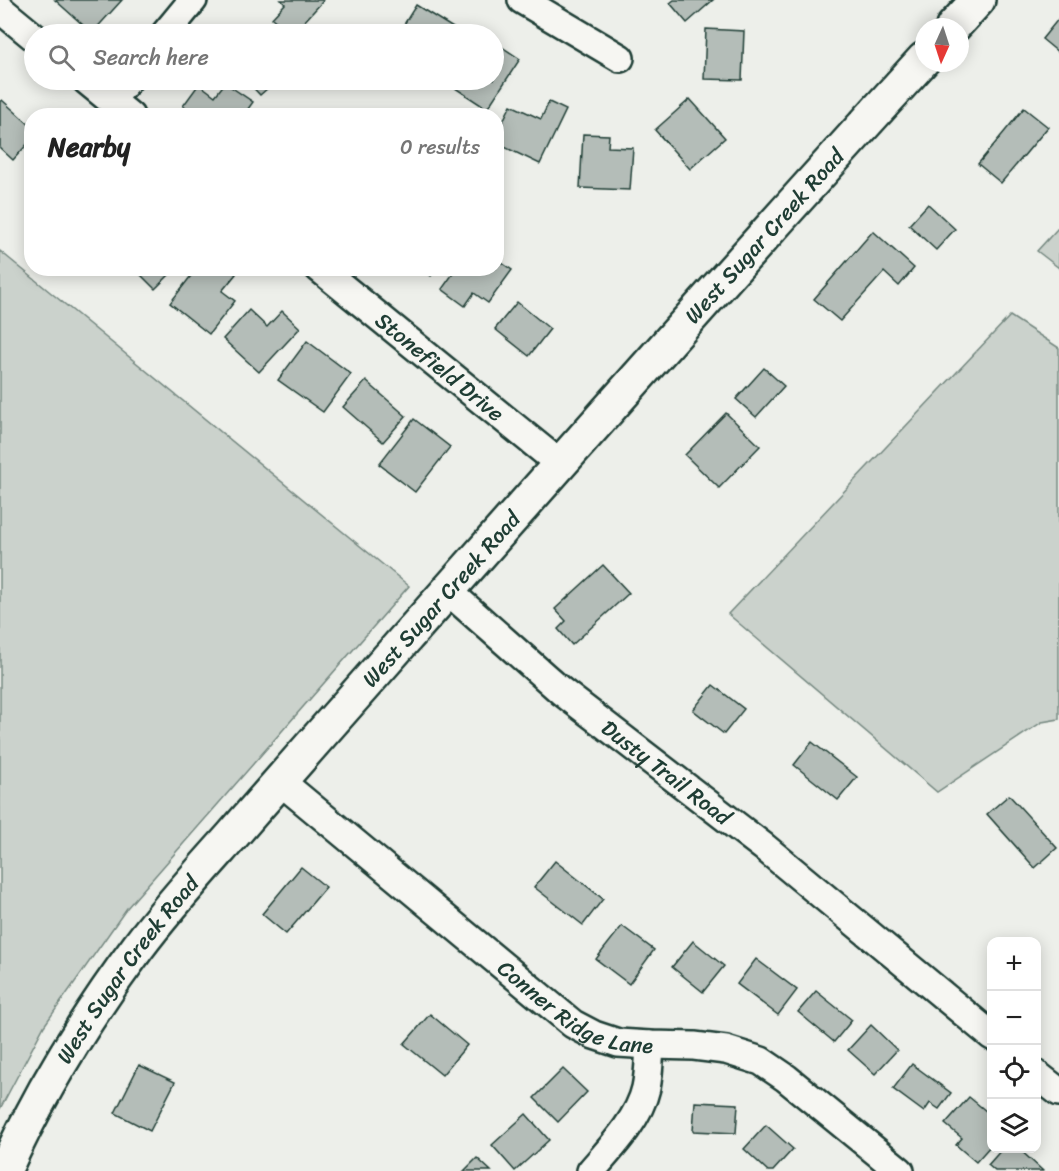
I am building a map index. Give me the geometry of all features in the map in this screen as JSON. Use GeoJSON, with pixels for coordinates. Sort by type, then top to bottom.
{"type":"FeatureCollection","features":[{"type":"Feature","properties":{"kind":"main road"},"geometry":{"type":"LineString","coordinates":[[961,18],[978,0]]}},
{"type":"Feature","properties":{"kind":"main road","name":"West Sugar Creek Road"},"geometry":{"type":"LineString","coordinates":[[4,1171],[47,1085],[95,1008],[138,946],[280,781],[560,464],[799,195],[915,69]]}},
{"type":"Feature","properties":{"kind":"street"},"geometry":{"type":"LineString","coordinates":[[173,24],[193,0]]}},
{"type":"Feature","properties":{"kind":"street"},"geometry":{"type":"LineString","coordinates":[[522,0],[620,58]]}},
{"type":"Feature","properties":{"kind":"street"},"geometry":{"type":"LineString","coordinates":[[0,9],[24,29]]}},
{"type":"Feature","properties":{"kind":"street"},"geometry":{"type":"LineString","coordinates":[[98,90],[121,108],[126,90]]}},
{"type":"Feature","properties":{"kind":"street","name":"Stonefield Drive"},"geometry":{"type":"LineString","coordinates":[[329,276],[560,464]]}},
{"type":"Feature","properties":{"kind":"street","name":"Dusty Trail Road"},"geometry":{"type":"LineString","coordinates":[[448,591],[561,691],[764,847],[987,1032]]}},
{"type":"Feature","properties":{"kind":"street","name":"Conner Ridge Lane"},"geometry":{"type":"LineString","coordinates":[[280,781],[573,1023],[594,1035],[618,1043],[694,1046],[726,1050],[761,1061],[786,1078],[900,1171]]}},
{"type":"Feature","properties":{"kind":"street"},"geometry":{"type":"LineString","coordinates":[[591,1171],[620,1138],[639,1107],[646,1090],[650,1045]]}},
{"type":"Feature","properties":{"kind":"street"},"geometry":{"type":"LineString","coordinates":[[1041,1078],[1059,1092]]}},
{"type":"Feature","properties":{"kind":"shaded area"},"geometry":{"type":"Polygon","coordinates":[[[1059,227],[1059,268],[1037,251],[1059,227]]]}},
{"type":"Feature","properties":{"kind":"shaded area"},"geometry":{"type":"Polygon","coordinates":[[[0,251],[24,271],[24,276],[31,276],[409,586],[127,908],[44,1026],[0,1109],[0,251]]]}},
{"type":"Feature","properties":{"kind":"shaded area"},"geometry":{"type":"Polygon","coordinates":[[[1010,316],[1059,348],[1059,719],[1042,722],[937,792],[728,614],[1010,316]]]}},
{"type":"Feature","properties":{"kind":"building"},"geometry":{"type":"Polygon","coordinates":[[[55,0],[122,0],[100,24],[82,24],[55,0]]]}},
{"type":"Feature","properties":{"kind":"building"},"geometry":{"type":"Polygon","coordinates":[[[281,0],[323,1],[302,24],[279,24],[272,18],[285,4],[281,0]]]}},
{"type":"Feature","properties":{"kind":"building"},"geometry":{"type":"Polygon","coordinates":[[[674,0],[713,0],[687,23],[670,3],[674,0]]]}},
{"type":"Feature","properties":{"kind":"building"},"geometry":{"type":"Polygon","coordinates":[[[416,5],[447,24],[404,24],[416,5]]]}},
{"type":"Feature","properties":{"kind":"building"},"geometry":{"type":"Polygon","coordinates":[[[1059,18],[1059,53],[1042,39],[1059,18]]]}},
{"type":"Feature","properties":{"kind":"building"},"geometry":{"type":"Polygon","coordinates":[[[706,29],[744,31],[742,80],[704,79],[706,29]]]}},
{"type":"Feature","properties":{"kind":"building"},"geometry":{"type":"Polygon","coordinates":[[[504,48],[520,59],[504,83],[504,48]]]}},
{"type":"Feature","properties":{"kind":"building"},"geometry":{"type":"Polygon","coordinates":[[[195,90],[207,90],[215,96],[220,90],[235,90],[253,102],[249,108],[186,108],[183,106],[195,90]]]}},
{"type":"Feature","properties":{"kind":"building"},"geometry":{"type":"Polygon","coordinates":[[[255,90],[266,90],[260,95],[255,90]]]}},
{"type":"Feature","properties":{"kind":"building"},"geometry":{"type":"Polygon","coordinates":[[[458,90],[500,90],[485,108],[458,90]]]}},
{"type":"Feature","properties":{"kind":"building"},"geometry":{"type":"Polygon","coordinates":[[[690,99],[725,138],[690,169],[655,130],[690,99]]]}},
{"type":"Feature","properties":{"kind":"building"},"geometry":{"type":"Polygon","coordinates":[[[2,100],[24,120],[24,148],[13,160],[0,148],[0,102],[2,100]]]}},
{"type":"Feature","properties":{"kind":"building"},"geometry":{"type":"Polygon","coordinates":[[[549,102],[566,110],[540,164],[504,147],[504,119],[511,105],[541,119],[549,102]]]}},
{"type":"Feature","properties":{"kind":"building"},"geometry":{"type":"Polygon","coordinates":[[[1024,108],[1048,127],[1001,183],[978,164],[1024,108]]]}},
{"type":"Feature","properties":{"kind":"building"},"geometry":{"type":"Polygon","coordinates":[[[583,134],[609,135],[608,147],[633,148],[630,190],[580,188],[583,134]]]}},
{"type":"Feature","properties":{"kind":"building"},"geometry":{"type":"Polygon","coordinates":[[[928,204],[955,229],[936,250],[909,225],[928,204]]]}},
{"type":"Feature","properties":{"kind":"building"},"geometry":{"type":"Polygon","coordinates":[[[873,231],[914,268],[899,286],[884,272],[840,321],[814,299],[873,231]]]}},
{"type":"Feature","properties":{"kind":"building"},"geometry":{"type":"Polygon","coordinates":[[[504,264],[512,270],[488,303],[474,293],[465,306],[442,289],[451,276],[504,276],[504,264]]]}},
{"type":"Feature","properties":{"kind":"building"},"geometry":{"type":"Polygon","coordinates":[[[142,276],[168,276],[155,289],[142,276]]]}},
{"type":"Feature","properties":{"kind":"building"},"geometry":{"type":"Polygon","coordinates":[[[191,276],[234,276],[222,291],[235,301],[209,334],[170,303],[191,276]]]}},
{"type":"Feature","properties":{"kind":"building"},"geometry":{"type":"Polygon","coordinates":[[[517,302],[550,329],[529,356],[495,329],[517,302]]]}},
{"type":"Feature","properties":{"kind":"building"},"geometry":{"type":"Polygon","coordinates":[[[249,310],[267,327],[282,311],[300,328],[259,372],[223,339],[249,310]]]}},
{"type":"Feature","properties":{"kind":"building"},"geometry":{"type":"Polygon","coordinates":[[[307,341],[351,374],[323,412],[278,380],[307,341]]]}},
{"type":"Feature","properties":{"kind":"building"},"geometry":{"type":"Polygon","coordinates":[[[764,368],[784,386],[756,417],[736,399],[764,368]]]}},
{"type":"Feature","properties":{"kind":"building"},"geometry":{"type":"Polygon","coordinates":[[[366,381],[406,416],[383,442],[343,407],[366,381]]]}},
{"type":"Feature","properties":{"kind":"building"},"geometry":{"type":"Polygon","coordinates":[[[726,413],[760,446],[719,488],[685,455],[726,413]]]}},
{"type":"Feature","properties":{"kind":"building"},"geometry":{"type":"Polygon","coordinates":[[[414,419],[450,447],[415,492],[379,464],[414,419]]]}},
{"type":"Feature","properties":{"kind":"building"},"geometry":{"type":"Polygon","coordinates":[[[603,565],[629,593],[572,645],[558,629],[566,621],[555,609],[603,565]]]}},
{"type":"Feature","properties":{"kind":"building"},"geometry":{"type":"Polygon","coordinates":[[[713,685],[744,709],[724,734],[693,710],[713,685]]]}},
{"type":"Feature","properties":{"kind":"building"},"geometry":{"type":"Polygon","coordinates":[[[812,742],[857,777],[838,800],[794,765],[812,742]]]}},
{"type":"Feature","properties":{"kind":"building"},"geometry":{"type":"Polygon","coordinates":[[[1009,795],[1057,848],[1035,868],[987,814],[1009,795]]]}},
{"type":"Feature","properties":{"kind":"building"},"geometry":{"type":"Polygon","coordinates":[[[555,861],[603,899],[583,925],[534,887],[555,861]]]}},
{"type":"Feature","properties":{"kind":"building"},"geometry":{"type":"Polygon","coordinates":[[[301,867],[326,887],[286,934],[262,914],[301,867]]]}},
{"type":"Feature","properties":{"kind":"building"},"geometry":{"type":"Polygon","coordinates":[[[622,926],[654,950],[629,984],[596,959],[622,926]]]}},
{"type":"Feature","properties":{"kind":"building"},"geometry":{"type":"Polygon","coordinates":[[[693,941],[724,966],[703,992],[672,967],[693,941]]]}},
{"type":"Feature","properties":{"kind":"building"},"geometry":{"type":"Polygon","coordinates":[[[756,959],[797,990],[778,1015],[737,984],[756,959]]]}},
{"type":"Feature","properties":{"kind":"building"},"geometry":{"type":"Polygon","coordinates":[[[816,991],[852,1020],[834,1042],[798,1012],[816,991]]]}},
{"type":"Feature","properties":{"kind":"building"},"geometry":{"type":"Polygon","coordinates":[[[430,1014],[467,1045],[442,1075],[404,1044],[430,1014]]]}},
{"type":"Feature","properties":{"kind":"building"},"geometry":{"type":"Polygon","coordinates":[[[871,1025],[897,1050],[875,1074],[848,1050],[871,1025]]]}},
{"type":"Feature","properties":{"kind":"building"},"geometry":{"type":"Polygon","coordinates":[[[912,1064],[951,1093],[939,1109],[930,1103],[924,1112],[893,1089],[912,1064]]]}},
{"type":"Feature","properties":{"kind":"building"},"geometry":{"type":"Polygon","coordinates":[[[139,1065],[175,1082],[150,1131],[115,1113],[139,1065]]]}},
{"type":"Feature","properties":{"kind":"building"},"geometry":{"type":"Polygon","coordinates":[[[563,1069],[587,1092],[558,1122],[534,1098],[563,1069]]]}},
{"type":"Feature","properties":{"kind":"building"},"geometry":{"type":"Polygon","coordinates":[[[969,1097],[987,1112],[987,1150],[976,1162],[956,1145],[962,1138],[945,1124],[969,1097]]]}},
{"type":"Feature","properties":{"kind":"building"},"geometry":{"type":"Polygon","coordinates":[[[695,1102],[738,1104],[736,1133],[693,1131],[695,1102]]]}},
{"type":"Feature","properties":{"kind":"building"},"geometry":{"type":"Polygon","coordinates":[[[526,1114],[549,1140],[515,1171],[492,1145],[526,1114]]]}},
{"type":"Feature","properties":{"kind":"building"},"geometry":{"type":"Polygon","coordinates":[[[766,1125],[793,1149],[773,1171],[768,1171],[744,1149],[766,1125]]]}},
{"type":"Feature","properties":{"kind":"building"},"geometry":{"type":"Polygon","coordinates":[[[999,1153],[1023,1153],[1043,1171],[995,1171],[988,1165],[999,1153]]]}},
{"type":"Feature","properties":{"kind":"building"},"geometry":{"type":"Polygon","coordinates":[[[477,1158],[491,1171],[464,1171],[477,1158]]]}}]}
